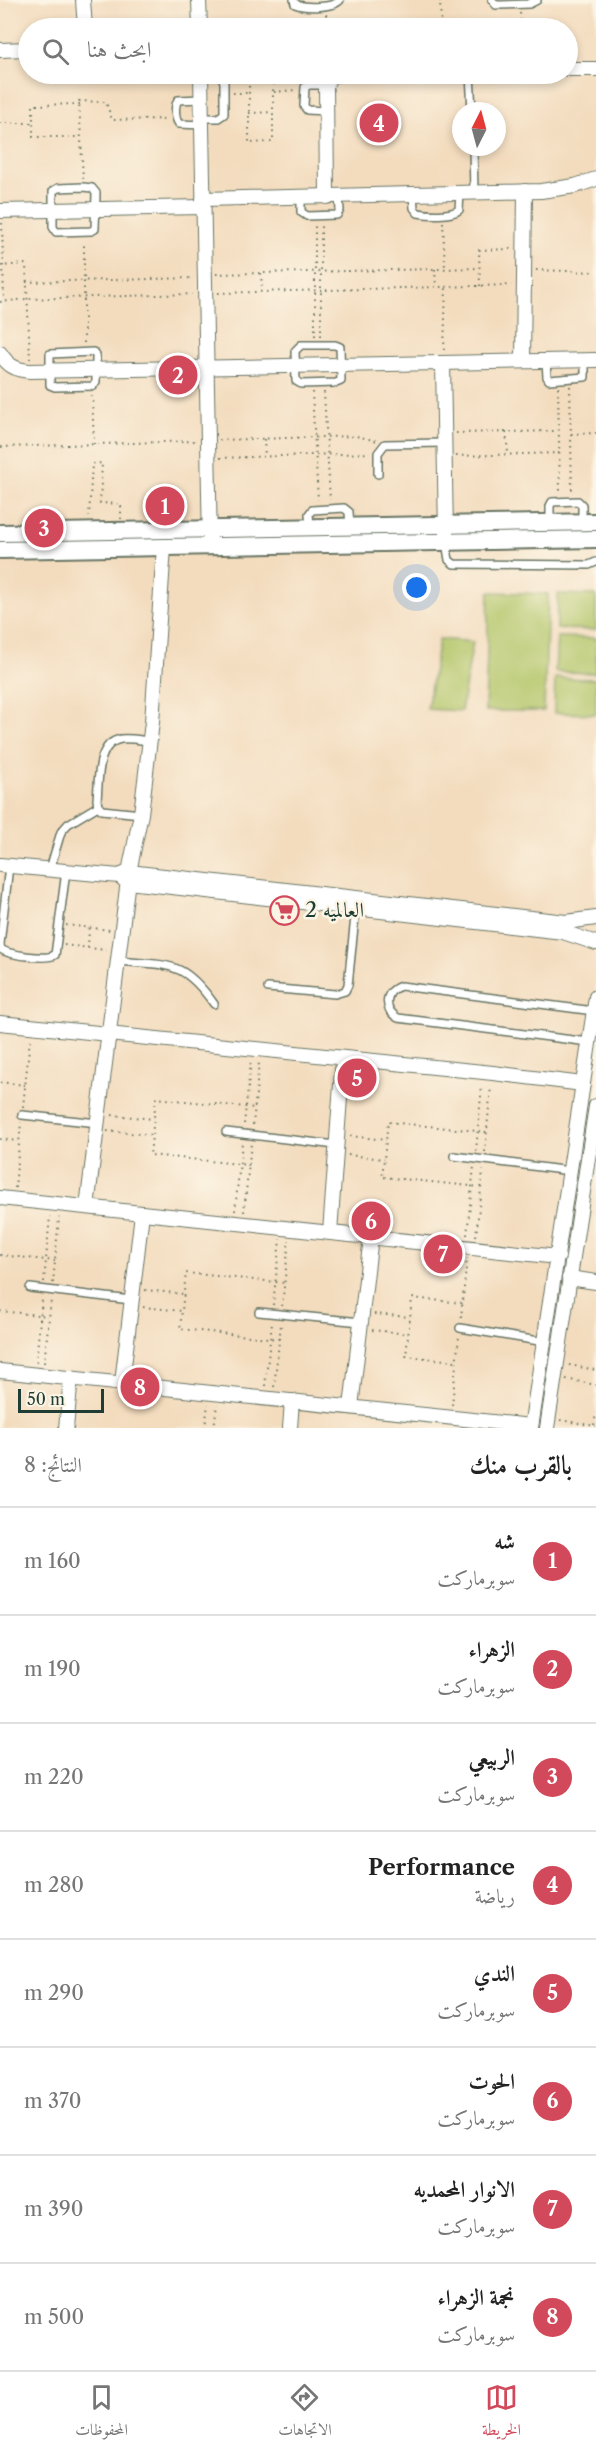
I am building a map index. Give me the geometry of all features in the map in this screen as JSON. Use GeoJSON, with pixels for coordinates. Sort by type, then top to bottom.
{"type":"FeatureCollection","features":[{"type":"Feature","properties":{"kind":"street"},"geometry":{"type":"LineString","coordinates":[[83,0],[84,18]]}},
{"type":"Feature","properties":{"kind":"street"},"geometry":{"type":"LineString","coordinates":[[199,0],[200,18]]}},
{"type":"Feature","properties":{"kind":"street"},"geometry":{"type":"LineString","coordinates":[[0,50],[18,49]]}},
{"type":"Feature","properties":{"kind":"street"},"geometry":{"type":"LineString","coordinates":[[578,69],[596,69]]}},
{"type":"Feature","properties":{"kind":"street"},"geometry":{"type":"LineString","coordinates":[[201,84],[210,546]]}},
{"type":"Feature","properties":{"kind":"street"},"geometry":{"type":"LineString","coordinates":[[326,85],[333,196]]}},
{"type":"Feature","properties":{"kind":"street"},"geometry":{"type":"LineString","coordinates":[[1,211],[96,209],[301,197],[558,190],[596,178]]}},
{"type":"Feature","properties":{"kind":"street"},"geometry":{"type":"LineString","coordinates":[[523,362],[525,191]]}},
{"type":"Feature","properties":{"kind":"street"},"geometry":{"type":"LineString","coordinates":[[0,353],[6,362],[18,370],[30,371],[590,360]]}},
{"type":"Feature","properties":{"kind":"street"},"geometry":{"type":"LineString","coordinates":[[443,363],[446,542]]}},
{"type":"Feature","properties":{"kind":"street"},"geometry":{"type":"LineString","coordinates":[[0,533],[589,522]]}},
{"type":"Feature","properties":{"kind":"street"},"geometry":{"type":"LineString","coordinates":[[0,550],[596,539]]}},
{"type":"Feature","properties":{"kind":"street"},"geometry":{"type":"LineString","coordinates":[[87,1207],[122,931],[125,877],[141,814],[164,547]]}},
{"type":"Feature","properties":{"kind":"street"},"geometry":{"type":"LineString","coordinates":[[4,866],[356,903],[566,922],[596,918]]}},
{"type":"Feature","properties":{"kind":"street"},"geometry":{"type":"LineString","coordinates":[[356,903],[563,932],[596,943]]}},
{"type":"Feature","properties":{"kind":"street"},"geometry":{"type":"LineString","coordinates":[[0,1371],[531,1427],[595,1004]]}},
{"type":"Feature","properties":{"kind":"street"},"geometry":{"type":"LineString","coordinates":[[0,1023],[583,1084]]}},
{"type":"Feature","properties":{"kind":"street"},"geometry":{"type":"LineString","coordinates":[[330,1232],[343,1058]]}},
{"type":"Feature","properties":{"kind":"street"},"geometry":{"type":"LineString","coordinates":[[548,1423],[596,1106]]}},
{"type":"Feature","properties":{"kind":"street"},"geometry":{"type":"LineString","coordinates":[[0,1198],[558,1257]]}},
{"type":"Feature","properties":{"kind":"street"},"geometry":{"type":"LineString","coordinates":[[122,1383],[142,1213]]}},
{"type":"Feature","properties":{"kind":"street"},"geometry":{"type":"LineString","coordinates":[[351,1407],[371,1237]]}},
{"type":"Feature","properties":{"kind":"street"},"geometry":{"type":"LineString","coordinates":[[569,1278],[596,1282]]}},
{"type":"Feature","properties":{"kind":"street"},"geometry":{"type":"LineString","coordinates":[[66,1428],[71,1378]]}},
{"type":"Feature","properties":{"kind":"street"},"geometry":{"type":"LineString","coordinates":[[290,1428],[292,1401]]}},
{"type":"Feature","properties":{"kind":"lane"},"geometry":{"type":"LineString","coordinates":[[294,0],[298,5],[337,4],[340,0]]}},
{"type":"Feature","properties":{"kind":"lane"},"geometry":{"type":"LineString","coordinates":[[492,0],[496,4],[534,3],[537,0]]}},
{"type":"Feature","properties":{"kind":"lane"},"geometry":{"type":"LineString","coordinates":[[201,99],[178,100],[176,119],[179,124],[218,118],[224,114],[224,84]]}},
{"type":"Feature","properties":{"kind":"lane"},"geometry":{"type":"LineString","coordinates":[[471,84],[472,102]]}},
{"type":"Feature","properties":{"kind":"lane"},"geometry":{"type":"LineString","coordinates":[[326,85],[309,85],[304,90],[305,109],[326,111]]}},
{"type":"Feature","properties":{"kind":"lane"},"geometry":{"type":"LineString","coordinates":[[473,156],[474,193]]}},
{"type":"Feature","properties":{"kind":"lane"},"geometry":{"type":"LineString","coordinates":[[83,187],[95,190],[96,209],[95,230],[56,232],[53,227],[52,194],[55,189],[83,187]]}},
{"type":"Feature","properties":{"kind":"lane"},"geometry":{"type":"LineString","coordinates":[[413,194],[414,208],[418,213],[454,213],[459,210],[460,193]]}},
{"type":"Feature","properties":{"kind":"lane"},"geometry":{"type":"LineString","coordinates":[[301,197],[302,214],[318,216],[339,213],[333,196]]}},
{"type":"Feature","properties":{"kind":"lane"},"geometry":{"type":"LineString","coordinates":[[298,346],[340,347],[342,364],[341,381],[301,384],[297,381],[295,351],[298,346]]}},
{"type":"Feature","properties":{"kind":"lane"},"geometry":{"type":"LineString","coordinates":[[52,353],[95,353],[96,368],[96,382],[91,387],[52,387],[49,383],[49,356],[52,353]]}},
{"type":"Feature","properties":{"kind":"lane"},"geometry":{"type":"LineString","coordinates":[[546,361],[547,378],[570,380],[585,377],[590,360]]}},
{"type":"Feature","properties":{"kind":"lane"},"geometry":{"type":"LineString","coordinates":[[378,474],[378,453],[385,444],[444,444]]}},
{"type":"Feature","properties":{"kind":"lane"},"geometry":{"type":"LineString","coordinates":[[550,523],[550,503],[560,501],[580,502],[589,522]]}},
{"type":"Feature","properties":{"kind":"lane"},"geometry":{"type":"LineString","coordinates":[[310,527],[310,511],[319,509],[349,510],[350,526]]}},
{"type":"Feature","properties":{"kind":"lane"},"geometry":{"type":"LineString","coordinates":[[446,542],[449,560],[454,564],[589,565],[596,562]]}},
{"type":"Feature","properties":{"kind":"lane"},"geometry":{"type":"LineString","coordinates":[[98,806],[105,748],[120,739],[149,741]]}},
{"type":"Feature","properties":{"kind":"lane"},"geometry":{"type":"LineString","coordinates":[[98,806],[104,810],[141,814]]}},
{"type":"Feature","properties":{"kind":"lane"},"geometry":{"type":"LineString","coordinates":[[50,870],[61,832],[68,824],[98,806]]}},
{"type":"Feature","properties":{"kind":"lane"},"geometry":{"type":"LineString","coordinates":[[4,866],[1,949],[8,953],[47,958],[55,955],[58,945],[66,871]]}},
{"type":"Feature","properties":{"kind":"lane"},"geometry":{"type":"LineString","coordinates":[[268,988],[335,994],[345,991],[348,986],[356,903]]}},
{"type":"Feature","properties":{"kind":"lane"},"geometry":{"type":"LineString","coordinates":[[119,956],[170,966],[183,971],[194,978],[214,1004]]}},
{"type":"Feature","properties":{"kind":"lane"},"geometry":{"type":"LineString","coordinates":[[589,1042],[398,1018],[390,1011],[387,1000],[391,991],[401,986],[595,1004]]}},
{"type":"Feature","properties":{"kind":"lane"},"geometry":{"type":"LineString","coordinates":[[22,1115],[98,1122]]}},
{"type":"Feature","properties":{"kind":"lane"},"geometry":{"type":"LineString","coordinates":[[226,1132],[336,1145]]}},
{"type":"Feature","properties":{"kind":"lane"},"geometry":{"type":"LineString","coordinates":[[454,1156],[571,1171]]}},
{"type":"Feature","properties":{"kind":"lane"},"geometry":{"type":"LineString","coordinates":[[30,1288],[132,1298]]}},
{"type":"Feature","properties":{"kind":"lane"},"geometry":{"type":"LineString","coordinates":[[259,1312],[361,1321]]}},
{"type":"Feature","properties":{"kind":"lane"},"geometry":{"type":"LineString","coordinates":[[460,1328],[544,1342]]}},
{"type":"Feature","properties":{"kind":"path"},"geometry":{"type":"LineString","coordinates":[[440,0],[441,18]]}},
{"type":"Feature","properties":{"kind":"path"},"geometry":{"type":"LineString","coordinates":[[520,4],[521,18]]}},
{"type":"Feature","properties":{"kind":"path"},"geometry":{"type":"LineString","coordinates":[[326,5],[327,18]]}},
{"type":"Feature","properties":{"kind":"path"},"geometry":{"type":"LineString","coordinates":[[249,84],[249,143],[273,142],[273,84]]}},
{"type":"Feature","properties":{"kind":"path"},"geometry":{"type":"LineString","coordinates":[[273,92],[304,90]]}},
{"type":"Feature","properties":{"kind":"path"},"geometry":{"type":"LineString","coordinates":[[225,93],[249,93]]}},
{"type":"Feature","properties":{"kind":"path"},"geometry":{"type":"LineString","coordinates":[[83,187],[79,101],[106,102],[112,120],[176,119]]}},
{"type":"Feature","properties":{"kind":"path"},"geometry":{"type":"LineString","coordinates":[[80,104],[33,105],[33,138],[81,137]]}},
{"type":"Feature","properties":{"kind":"path"},"geometry":{"type":"LineString","coordinates":[[249,112],[273,112]]}},
{"type":"Feature","properties":{"kind":"path"},"geometry":{"type":"LineString","coordinates":[[0,123],[33,123]]}},
{"type":"Feature","properties":{"kind":"path"},"geometry":{"type":"LineString","coordinates":[[1,211],[2,302],[26,299],[524,284]]}},
{"type":"Feature","properties":{"kind":"path"},"geometry":{"type":"LineString","coordinates":[[443,213],[445,268]]}},
{"type":"Feature","properties":{"kind":"path"},"geometry":{"type":"LineString","coordinates":[[318,216],[321,271],[318,345]]}},
{"type":"Feature","properties":{"kind":"path"},"geometry":{"type":"LineString","coordinates":[[318,216],[315,271],[318,345]]}},
{"type":"Feature","properties":{"kind":"path"},"geometry":{"type":"LineString","coordinates":[[84,232],[84,352]]}},
{"type":"Feature","properties":{"kind":"path"},"geometry":{"type":"LineString","coordinates":[[480,286],[479,250],[524,249]]}},
{"type":"Feature","properties":{"kind":"path"},"geometry":{"type":"LineString","coordinates":[[2,265],[26,264],[30,371]]}},
{"type":"Feature","properties":{"kind":"path"},"geometry":{"type":"LineString","coordinates":[[26,282],[315,271],[480,268]]}},
{"type":"Feature","properties":{"kind":"path"},"geometry":{"type":"LineString","coordinates":[[435,269],[436,287]]}},
{"type":"Feature","properties":{"kind":"path"},"geometry":{"type":"LineString","coordinates":[[524,269],[596,272]]}},
{"type":"Feature","properties":{"kind":"path"},"geometry":{"type":"LineString","coordinates":[[261,273],[262,291]]}},
{"type":"Feature","properties":{"kind":"path"},"geometry":{"type":"LineString","coordinates":[[443,363],[446,286]]}},
{"type":"Feature","properties":{"kind":"path"},"geometry":{"type":"LineString","coordinates":[[558,380],[560,501]]}},
{"type":"Feature","properties":{"kind":"path"},"geometry":{"type":"LineString","coordinates":[[570,380],[572,501]]}},
{"type":"Feature","properties":{"kind":"path"},"geometry":{"type":"LineString","coordinates":[[323,383],[330,509]]}},
{"type":"Feature","properties":{"kind":"path"},"geometry":{"type":"LineString","coordinates":[[312,384],[319,509]]}},
{"type":"Feature","properties":{"kind":"path"},"geometry":{"type":"LineString","coordinates":[[91,387],[94,444]]}},
{"type":"Feature","properties":{"kind":"path"},"geometry":{"type":"LineString","coordinates":[[444,444],[506,432],[559,431]]}},
{"type":"Feature","properties":{"kind":"path"},"geometry":{"type":"LineString","coordinates":[[506,432],[508,454]]}},
{"type":"Feature","properties":{"kind":"path"},"geometry":{"type":"LineString","coordinates":[[571,434],[596,433]]}},
{"type":"Feature","properties":{"kind":"path"},"geometry":{"type":"LineString","coordinates":[[1,447],[315,437],[366,437],[385,444]]}},
{"type":"Feature","properties":{"kind":"path"},"geometry":{"type":"LineString","coordinates":[[264,439],[265,457]]}},
{"type":"Feature","properties":{"kind":"path"},"geometry":{"type":"LineString","coordinates":[[444,444],[508,454],[559,453]]}},
{"type":"Feature","properties":{"kind":"path"},"geometry":{"type":"LineString","coordinates":[[208,459],[378,453]]}},
{"type":"Feature","properties":{"kind":"path"},"geometry":{"type":"LineString","coordinates":[[88,532],[92,464],[102,463],[100,503],[121,504],[121,531]]}},
{"type":"Feature","properties":{"kind":"path"},"geometry":{"type":"LineString","coordinates":[[60,925],[122,931]]}},
{"type":"Feature","properties":{"kind":"path"},"geometry":{"type":"LineString","coordinates":[[88,948],[89,928]]}},
{"type":"Feature","properties":{"kind":"path"},"geometry":{"type":"LineString","coordinates":[[58,945],[88,948],[119,956]]}},
{"type":"Feature","properties":{"kind":"path"},"geometry":{"type":"LineString","coordinates":[[0,1082],[25,1085]]}},
{"type":"Feature","properties":{"kind":"path"},"geometry":{"type":"LineString","coordinates":[[249,1165],[150,1155],[152,1135],[156,1098],[255,1108]]}},
{"type":"Feature","properties":{"kind":"path"},"geometry":{"type":"LineString","coordinates":[[98,1122],[154,1119]]}},
{"type":"Feature","properties":{"kind":"path"},"geometry":{"type":"LineString","coordinates":[[98,1122],[152,1135]]}},
{"type":"Feature","properties":{"kind":"path"},"geometry":{"type":"LineString","coordinates":[[481,1188],[382,1178],[386,1140],[388,1122],[487,1132]]}},
{"type":"Feature","properties":{"kind":"path"},"geometry":{"type":"LineString","coordinates":[[0,1139],[19,1141]]}},
{"type":"Feature","properties":{"kind":"path"},"geometry":{"type":"LineString","coordinates":[[336,1145],[386,1140]]}},
{"type":"Feature","properties":{"kind":"path"},"geometry":{"type":"LineString","coordinates":[[336,1145],[384,1159]]}},
{"type":"Feature","properties":{"kind":"path"},"geometry":{"type":"LineString","coordinates":[[0,1255],[55,1261]]}},
{"type":"Feature","properties":{"kind":"path"},"geometry":{"type":"LineString","coordinates":[[279,1339],[180,1329],[186,1273],[285,1283]]}},
{"type":"Feature","properties":{"kind":"path"},"geometry":{"type":"LineString","coordinates":[[132,1298],[184,1294]]}},
{"type":"Feature","properties":{"kind":"path"},"geometry":{"type":"LineString","coordinates":[[132,1298],[182,1311]]}},
{"type":"Feature","properties":{"kind":"path"},"geometry":{"type":"LineString","coordinates":[[456,1361],[406,1356],[408,1334],[412,1298],[462,1303]]}},
{"type":"Feature","properties":{"kind":"path"},"geometry":{"type":"LineString","coordinates":[[0,1311],[49,1317]]}},
{"type":"Feature","properties":{"kind":"path"},"geometry":{"type":"LineString","coordinates":[[361,1321],[410,1317]]}},
{"type":"Feature","properties":{"kind":"path"},"geometry":{"type":"LineString","coordinates":[[361,1321],[408,1334]]}},
{"type":"Feature","properties":{"kind":"path"},"geometry":{"type":"LineString","coordinates":[[557,1362],[596,1370]]}},
{"type":"Feature","properties":{"kind":"path"},"geometry":{"type":"LineString","coordinates":[[555,1377],[596,1385]]}},
{"type":"Feature","properties":{"kind":"path"},"geometry":{"type":"LineString","coordinates":[[205,1428],[213,1393]]}},
{"type":"Feature","properties":{"kind":"path"},"geometry":{"type":"LineString","coordinates":[[213,1393],[214,1428]]}},
{"type":"Feature","properties":{"kind":"path"},"geometry":{"type":"LineString","coordinates":[[548,1423],[595,1426],[596,1413]]}},
{"type":"Feature","properties":{"kind":"green space"},"geometry":{"type":"Polygon","coordinates":[[[489,592],[548,594],[544,711],[485,711],[489,592]]]}},
{"type":"Feature","properties":{"kind":"green space"},"geometry":{"type":"Polygon","coordinates":[[[558,594],[596,595],[596,630],[557,629],[558,594]]]}},
{"type":"Feature","properties":{"kind":"green space"},"geometry":{"type":"Polygon","coordinates":[[[557,637],[596,638],[596,673],[555,672],[557,637]]]}},
{"type":"Feature","properties":{"kind":"green space"},"geometry":{"type":"Polygon","coordinates":[[[439,639],[473,642],[461,711],[427,709],[439,639]]]}},
{"type":"Feature","properties":{"kind":"green space"},"geometry":{"type":"Polygon","coordinates":[[[555,678],[596,679],[596,714],[554,713],[555,678]]]}},
{"type":"Feature","properties":{"kind":"place","name":"Performance"},"geometry":{"type":"Point","coordinates":[379,123]}},
{"type":"Feature","properties":{"kind":"place","name":"الزهراء"},"geometry":{"type":"Point","coordinates":[178,375]}},
{"type":"Feature","properties":{"kind":"place","name":"شه"},"geometry":{"type":"Point","coordinates":[165,506]}},
{"type":"Feature","properties":{"kind":"place","name":"الربيعي"},"geometry":{"type":"Point","coordinates":[44,528]}},
{"type":"Feature","properties":{"kind":"place","name":"العالميه 2"},"geometry":{"type":"Point","coordinates":[284,910]}},
{"type":"Feature","properties":{"kind":"place","name":"الندي"},"geometry":{"type":"Point","coordinates":[357,1078]}},
{"type":"Feature","properties":{"kind":"place","name":"الحوت"},"geometry":{"type":"Point","coordinates":[371,1221]}},
{"type":"Feature","properties":{"kind":"place","name":"الانوار المحمديه"},"geometry":{"type":"Point","coordinates":[443,1254]}},
{"type":"Feature","properties":{"kind":"place","name":"نجمة الزهراء"},"geometry":{"type":"Point","coordinates":[140,1387]}}]}
